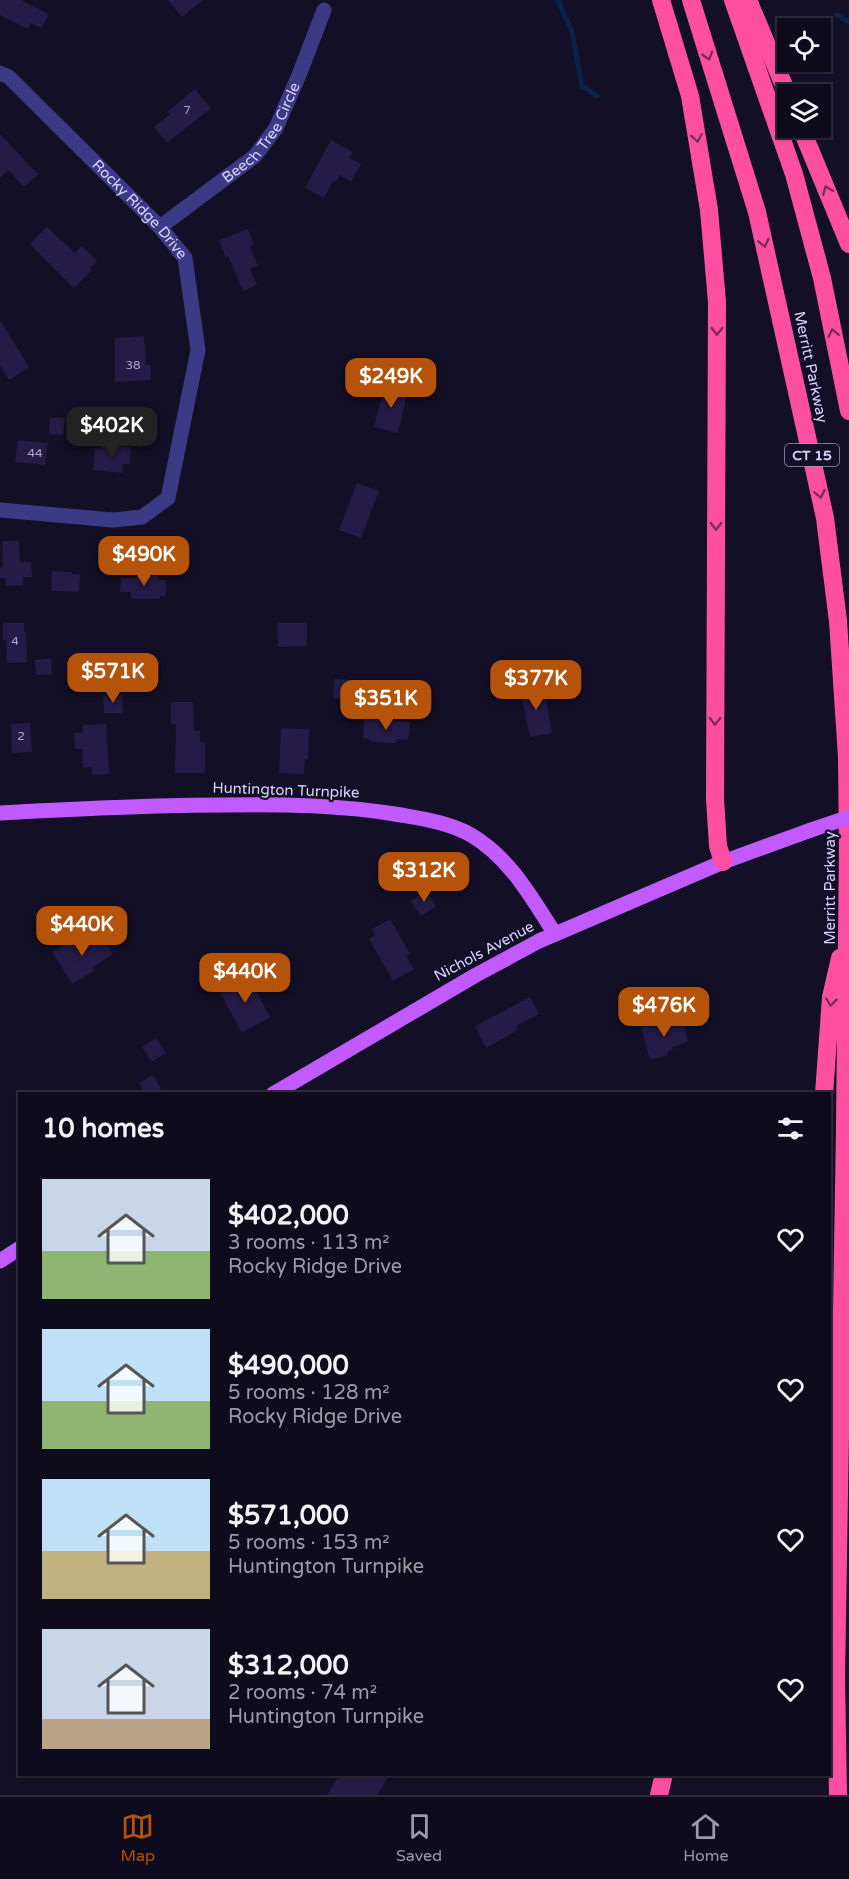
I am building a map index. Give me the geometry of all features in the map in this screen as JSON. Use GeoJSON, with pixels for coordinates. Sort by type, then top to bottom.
{"type":"FeatureCollection","features":[{"type":"Feature","properties":{"kind":"highway"},"geometry":{"type":"LineString","coordinates":[[661,0],[690,96],[709,210],[717,302],[715,799],[718,846],[723,862]]}},
{"type":"Feature","properties":{"kind":"highway","name":"Merritt Parkway"},"geometry":{"type":"LineString","coordinates":[[691,0],[757,212],[825,518],[838,621],[848,757],[848,924],[836,1678],[838,1795]]}},
{"type":"Feature","properties":{"kind":"highway","name":"Merritt Parkway"},"geometry":{"type":"LineString","coordinates":[[733,0],[794,174],[822,278],[849,411]]}},
{"type":"Feature","properties":{"kind":"highway"},"geometry":{"type":"LineString","coordinates":[[748,0],[783,84]]}},
{"type":"Feature","properties":{"kind":"highway"},"geometry":{"type":"LineString","coordinates":[[805,138],[849,244]]}},
{"type":"Feature","properties":{"kind":"highway"},"geometry":{"type":"LineString","coordinates":[[824,1092],[831,997],[848,924]]}},
{"type":"Feature","properties":{"kind":"highway"},"geometry":{"type":"LineString","coordinates":[[659,1795],[664,1776]]}},
{"type":"Feature","properties":{"kind":"main road","name":"Huntington Turnpike"},"geometry":{"type":"LineString","coordinates":[[0,813],[150,806],[278,804],[378,811],[436,822],[470,834],[497,854],[517,875],[555,934]]}},
{"type":"Feature","properties":{"kind":"main road"},"geometry":{"type":"LineString","coordinates":[[723,862],[849,817]]}},
{"type":"Feature","properties":{"kind":"main road","name":"Nichols Avenue"},"geometry":{"type":"LineString","coordinates":[[276,1092],[476,975],[555,934],[723,862]]}},
{"type":"Feature","properties":{"kind":"main road"},"geometry":{"type":"LineString","coordinates":[[0,1261],[18,1249]]}},
{"type":"Feature","properties":{"kind":"street","name":"Beech Tree Circle"},"geometry":{"type":"LineString","coordinates":[[160,226],[255,156],[276,128],[324,10]]}},
{"type":"Feature","properties":{"kind":"street","name":"Rocky Ridge Drive"},"geometry":{"type":"LineString","coordinates":[[0,73],[9,77],[160,226],[184,258],[198,350],[168,498],[142,518],[113,520],[0,510]]}},
{"type":"Feature","properties":{"kind":"building"},"geometry":{"type":"Polygon","coordinates":[[[0,0],[21,0],[49,14],[41,28],[31,23],[28,29],[0,15],[0,0]]]}},
{"type":"Feature","properties":{"kind":"building"},"geometry":{"type":"Polygon","coordinates":[[[168,0],[203,0],[182,17],[168,0]]]}},
{"type":"Feature","properties":{"kind":"building"},"geometry":{"type":"Polygon","coordinates":[[[195,89],[211,108],[167,143],[154,127],[170,114],[167,112],[195,89]]]}},
{"type":"Feature","properties":{"kind":"building"},"geometry":{"type":"Polygon","coordinates":[[[0,134],[38,174],[24,187],[8,170],[0,178],[0,134]]]}},
{"type":"Feature","properties":{"kind":"building"},"geometry":{"type":"Polygon","coordinates":[[[331,140],[353,152],[349,158],[361,164],[351,182],[340,175],[336,181],[333,181],[324,198],[305,188],[331,140]]]}},
{"type":"Feature","properties":{"kind":"building"},"geometry":{"type":"Polygon","coordinates":[[[47,227],[75,253],[82,246],[97,261],[90,268],[92,270],[74,288],[30,244],[47,227]]]}},
{"type":"Feature","properties":{"kind":"building"},"geometry":{"type":"Polygon","coordinates":[[[248,229],[254,244],[250,246],[258,266],[250,269],[257,285],[243,291],[229,257],[225,256],[219,240],[248,229]]]}},
{"type":"Feature","properties":{"kind":"building"},"geometry":{"type":"Polygon","coordinates":[[[0,320],[29,367],[9,380],[0,365],[0,320]]]}},
{"type":"Feature","properties":{"kind":"building"},"geometry":{"type":"Polygon","coordinates":[[[144,336],[146,365],[150,364],[151,380],[115,382],[115,338],[144,336]]]}},
{"type":"Feature","properties":{"kind":"building"},"geometry":{"type":"Polygon","coordinates":[[[385,385],[408,390],[398,433],[374,427],[385,385]]]}},
{"type":"Feature","properties":{"kind":"building"},"geometry":{"type":"Polygon","coordinates":[[[50,417],[65,418],[63,435],[49,434],[50,417]]]}},
{"type":"Feature","properties":{"kind":"building"},"geometry":{"type":"Polygon","coordinates":[[[124,425],[144,428],[141,447],[122,444],[124,425]]]}},
{"type":"Feature","properties":{"kind":"building"},"geometry":{"type":"Polygon","coordinates":[[[18,440],[48,443],[45,465],[15,462],[18,440]]]}},
{"type":"Feature","properties":{"kind":"building"},"geometry":{"type":"Polygon","coordinates":[[[101,445],[131,447],[130,464],[123,464],[122,473],[93,470],[95,448],[101,449],[101,445]]]}},
{"type":"Feature","properties":{"kind":"building"},"geometry":{"type":"Polygon","coordinates":[[[357,483],[379,491],[361,538],[339,530],[357,483]]]}},
{"type":"Feature","properties":{"kind":"building"},"geometry":{"type":"Polygon","coordinates":[[[2,541],[19,541],[20,562],[31,562],[32,577],[23,577],[23,585],[6,586],[5,578],[0,578],[0,568],[3,567],[2,541]]]}},
{"type":"Feature","properties":{"kind":"building"},"geometry":{"type":"Polygon","coordinates":[[[52,571],[72,572],[72,574],[80,575],[79,592],[51,591],[52,571]]]}},
{"type":"Feature","properties":{"kind":"building"},"geometry":{"type":"Polygon","coordinates":[[[158,576],[159,580],[166,580],[166,596],[160,596],[160,599],[131,599],[131,592],[120,592],[121,578],[158,576]]]}},
{"type":"Feature","properties":{"kind":"building"},"geometry":{"type":"Polygon","coordinates":[[[3,623],[24,623],[27,662],[7,663],[3,623]]]}},
{"type":"Feature","properties":{"kind":"building"},"geometry":{"type":"Polygon","coordinates":[[[277,623],[307,623],[307,646],[278,647],[277,623]]]}},
{"type":"Feature","properties":{"kind":"building"},"geometry":{"type":"Polygon","coordinates":[[[51,658],[52,674],[36,675],[35,660],[51,658]]]}},
{"type":"Feature","properties":{"kind":"building"},"geometry":{"type":"Polygon","coordinates":[[[334,679],[353,680],[352,700],[333,698],[334,679]]]}},
{"type":"Feature","properties":{"kind":"building"},"geometry":{"type":"Polygon","coordinates":[[[538,686],[539,690],[544,689],[552,733],[530,737],[520,689],[538,686]]]}},
{"type":"Feature","properties":{"kind":"building"},"geometry":{"type":"Polygon","coordinates":[[[122,694],[123,713],[104,713],[103,695],[122,694]]]}},
{"type":"Feature","properties":{"kind":"building"},"geometry":{"type":"Polygon","coordinates":[[[171,702],[193,702],[194,731],[200,731],[200,742],[205,742],[205,773],[175,773],[176,724],[171,724],[171,702]]]}},
{"type":"Feature","properties":{"kind":"building"},"geometry":{"type":"Polygon","coordinates":[[[364,718],[410,722],[408,740],[397,739],[396,743],[387,743],[363,738],[364,718]]]}},
{"type":"Feature","properties":{"kind":"building"},"geometry":{"type":"Polygon","coordinates":[[[30,723],[32,752],[12,753],[11,724],[30,723]]]}},
{"type":"Feature","properties":{"kind":"building"},"geometry":{"type":"Polygon","coordinates":[[[106,724],[109,774],[92,775],[92,767],[83,768],[82,749],[75,749],[74,733],[83,733],[83,725],[106,724]]]}},
{"type":"Feature","properties":{"kind":"building"},"geometry":{"type":"Polygon","coordinates":[[[281,728],[309,729],[308,760],[305,759],[304,774],[279,773],[281,728]]]}},
{"type":"Feature","properties":{"kind":"building"},"geometry":{"type":"Polygon","coordinates":[[[426,891],[436,906],[421,916],[411,901],[426,891]]]}},
{"type":"Feature","properties":{"kind":"building"},"geometry":{"type":"Polygon","coordinates":[[[390,919],[410,954],[406,956],[414,969],[393,981],[369,939],[375,935],[372,929],[390,919]]]}},
{"type":"Feature","properties":{"kind":"building"},"geometry":{"type":"Polygon","coordinates":[[[100,933],[113,954],[93,967],[95,970],[72,984],[52,952],[74,938],[79,946],[100,933]]]}},
{"type":"Feature","properties":{"kind":"building"},"geometry":{"type":"Polygon","coordinates":[[[248,976],[270,1017],[242,1033],[220,992],[248,976]]]}},
{"type":"Feature","properties":{"kind":"building"},"geometry":{"type":"Polygon","coordinates":[[[530,997],[539,1014],[516,1026],[518,1030],[486,1048],[475,1026],[530,997]]]}},
{"type":"Feature","properties":{"kind":"building"},"geometry":{"type":"Polygon","coordinates":[[[682,1019],[688,1042],[672,1047],[673,1050],[668,1051],[668,1055],[650,1060],[641,1028],[682,1019]]]}},
{"type":"Feature","properties":{"kind":"building"},"geometry":{"type":"Polygon","coordinates":[[[156,1038],[166,1053],[152,1062],[142,1047],[156,1038]]]}},
{"type":"Feature","properties":{"kind":"building"},"geometry":{"type":"Polygon","coordinates":[[[153,1075],[163,1092],[144,1092],[139,1083],[153,1075]]]}},
{"type":"Feature","properties":{"kind":"building"},"geometry":{"type":"Polygon","coordinates":[[[339,1776],[389,1776],[377,1795],[327,1795],[339,1776]]]}},
{"type":"Feature","properties":{"kind":"waterway"},"geometry":{"type":"LineString","coordinates":[[558,0],[572,32],[582,86],[597,96]]}},
{"type":"Feature","properties":{"kind":"waterway"},"geometry":{"type":"LineString","coordinates":[[837,15],[849,22]]}}]}
